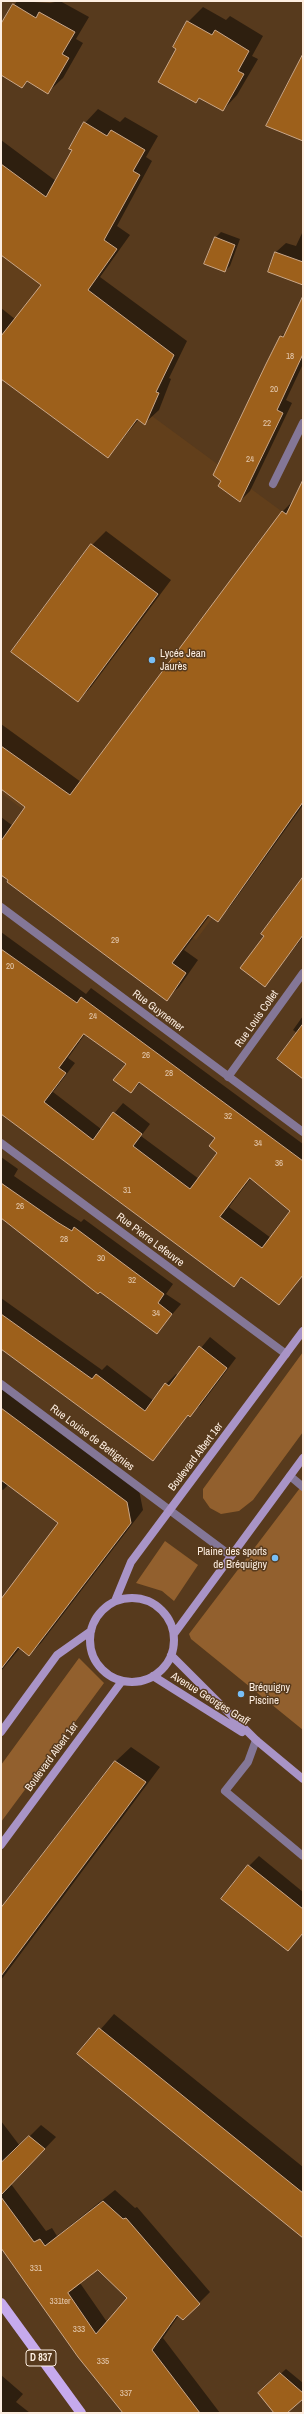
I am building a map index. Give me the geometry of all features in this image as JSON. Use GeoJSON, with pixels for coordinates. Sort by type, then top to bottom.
{"type":"FeatureCollection","features":[{"type":"Feature","properties":{"kind":"main road","name":"Boulevard Albert 1er"},"geometry":{"type":"LineString","coordinates":[[115,1601],[131,1562],[303,1332]]}},
{"type":"Feature","properties":{"kind":"main road"},"geometry":{"type":"LineString","coordinates":[[174,1634],[303,1458]]}},
{"type":"Feature","properties":{"kind":"main road"},"geometry":{"type":"LineString","coordinates":[[1,1732],[57,1655],[90,1631],[102,1609],[115,1601],[125,1598],[145,1599],[162,1610],[170,1621],[174,1634],[171,1655],[165,1666],[153,1676],[140,1681],[122,1681],[112,1678],[99,1666],[91,1653],[90,1631]]}},
{"type":"Feature","properties":{"kind":"main road","name":"Avenue Georges Graff"},"geometry":{"type":"LineString","coordinates":[[171,1655],[256,1740],[303,1779]]}},
{"type":"Feature","properties":{"kind":"main road","name":"Avenue Georges Graff"},"geometry":{"type":"LineString","coordinates":[[153,1676],[256,1740]]}},
{"type":"Feature","properties":{"kind":"main road","name":"Boulevard Albert 1er"},"geometry":{"type":"LineString","coordinates":[[1,1845],[122,1681]]}},
{"type":"Feature","properties":{"kind":"main road","name":"D 837"},"geometry":{"type":"LineString","coordinates":[[1,2303],[81,2413]]}},
{"type":"Feature","properties":{"kind":"street"},"geometry":{"type":"LineString","coordinates":[[273,484],[303,423]]}},
{"type":"Feature","properties":{"kind":"street","name":"Rue Guynemer"},"geometry":{"type":"LineString","coordinates":[[1,907],[303,1132]]}},
{"type":"Feature","properties":{"kind":"street","name":"Rue Louis Collet"},"geometry":{"type":"LineString","coordinates":[[228,1077],[303,972]]}},
{"type":"Feature","properties":{"kind":"street","name":"Rue Pierre Lefeuvre"},"geometry":{"type":"LineString","coordinates":[[1,1143],[286,1354]]}},
{"type":"Feature","properties":{"kind":"street","name":"Rue Louise de Bettignies"},"geometry":{"type":"LineString","coordinates":[[1,1384],[231,1556]]}},
{"type":"Feature","properties":{"kind":"street"},"geometry":{"type":"LineString","coordinates":[[290,1476],[303,1487]]}},
{"type":"Feature","properties":{"kind":"street"},"geometry":{"type":"LineString","coordinates":[[256,1740],[248,1762],[225,1791],[303,1856]]}},
{"type":"Feature","properties":{"kind":"shaded area","name":"Lycée Jean Jaurès"},"geometry":{"type":"Polygon","coordinates":[[[1,255],[156,370],[141,408],[303,527],[303,797],[196,940],[1,793],[1,255]]]}},
{"type":"Feature","properties":{"kind":"shaded area"},"geometry":{"type":"Polygon","coordinates":[[[303,1352],[303,1432],[253,1500],[239,1511],[221,1514],[210,1508],[203,1498],[203,1489],[303,1352]]]}},
{"type":"Feature","properties":{"kind":"shaded area","name":"Plaine des sports de Bréquigny"},"geometry":{"type":"Polygon","coordinates":[[[303,1484],[303,1730],[191,1639],[189,1634],[303,1484]]]}},
{"type":"Feature","properties":{"kind":"shaded area"},"geometry":{"type":"Polygon","coordinates":[[[165,1541],[198,1565],[174,1601],[162,1591],[136,1583],[165,1541]]]}},
{"type":"Feature","properties":{"kind":"shaded area"},"geometry":{"type":"Polygon","coordinates":[[[79,1658],[104,1683],[1,1822],[1,1765],[79,1658]]]}},
{"type":"Feature","properties":{"kind":"building"},"geometry":{"type":"Polygon","coordinates":[[[13,4],[36,18],[39,12],[75,32],[62,54],[69,58],[48,94],[27,81],[22,88],[1,75],[1,24],[13,4]]]}},
{"type":"Feature","properties":{"kind":"building"},"geometry":{"type":"Polygon","coordinates":[[[187,21],[212,35],[215,30],[249,51],[238,71],[244,74],[223,111],[199,98],[196,103],[158,82],[176,49],[173,47],[187,21]]]}},
{"type":"Feature","properties":{"kind":"building"},"geometry":{"type":"Polygon","coordinates":[[[303,54],[303,141],[266,126],[303,54]]]}},
{"type":"Feature","properties":{"kind":"building"},"geometry":{"type":"Polygon","coordinates":[[[84,122],[107,136],[111,130],[145,150],[133,171],[140,175],[104,240],[117,249],[88,290],[174,355],[156,392],[159,393],[145,425],[137,419],[108,458],[1,379],[1,336],[41,285],[1,255],[1,164],[46,197],[72,150],[69,149],[84,122]]]}},
{"type":"Feature","properties":{"kind":"building"},"geometry":{"type":"Polygon","coordinates":[[[215,237],[235,245],[225,272],[204,264],[215,237]]]}},
{"type":"Feature","properties":{"kind":"building"},"geometry":{"type":"Polygon","coordinates":[[[275,252],[303,262],[303,285],[268,272],[275,252]]]}},
{"type":"Feature","properties":{"kind":"building"},"geometry":{"type":"Polygon","coordinates":[[[303,296],[303,354],[277,410],[283,413],[240,502],[218,486],[221,481],[213,475],[280,336],[283,337],[303,296]]]}},
{"type":"Feature","properties":{"kind":"building"},"geometry":{"type":"Polygon","coordinates":[[[303,480],[303,802],[218,922],[208,915],[172,963],[186,973],[167,1001],[7,882],[8,880],[1,875],[1,841],[25,807],[1,789],[1,746],[70,795],[282,511],[286,514],[303,480]]]}},
{"type":"Feature","properties":{"kind":"building"},"geometry":{"type":"Polygon","coordinates":[[[91,544],[158,594],[78,702],[11,652],[91,544]]]}},
{"type":"Feature","properties":{"kind":"building"},"geometry":{"type":"Polygon","coordinates":[[[303,877],[303,935],[265,987],[240,968],[264,936],[261,934],[303,877]]]}},
{"type":"Feature","properties":{"kind":"building"},"geometry":{"type":"Polygon","coordinates":[[[1,949],[77,1003],[81,997],[303,1161],[303,1275],[279,1305],[241,1277],[234,1287],[1,1114],[1,949]],[[84,1034],[59,1068],[66,1073],[44,1102],[93,1140],[113,1112],[142,1134],[133,1146],[190,1189],[217,1153],[209,1146],[215,1138],[139,1082],[131,1093],[113,1080],[126,1064],[84,1034]],[[250,1178],[220,1217],[262,1248],[290,1211],[250,1178]]]}},
{"type":"Feature","properties":{"kind":"building"},"geometry":{"type":"Polygon","coordinates":[[[303,1024],[303,1079],[277,1059],[303,1024]]]}},
{"type":"Feature","properties":{"kind":"building"},"geometry":{"type":"Polygon","coordinates":[[[1,1183],[57,1222],[72,1231],[74,1227],[164,1294],[158,1303],[172,1314],[157,1334],[100,1292],[98,1294],[1,1218],[1,1183]]]}},
{"type":"Feature","properties":{"kind":"building"},"geometry":{"type":"Polygon","coordinates":[[[1,1314],[92,1379],[96,1374],[145,1411],[165,1383],[169,1386],[199,1346],[227,1368],[190,1417],[188,1415],[153,1461],[1,1349],[1,1314]]]}},
{"type":"Feature","properties":{"kind":"building"},"geometry":{"type":"Polygon","coordinates":[[[1,1408],[127,1502],[131,1523],[29,1656],[18,1647],[1,1669],[1,1599],[58,1523],[1,1480],[1,1408]]]}},
{"type":"Feature","properties":{"kind":"building"},"geometry":{"type":"Polygon","coordinates":[[[115,1761],[146,1782],[1,1976],[1,1908],[115,1761]]]}},
{"type":"Feature","properties":{"kind":"building"},"geometry":{"type":"Polygon","coordinates":[[[248,1865],[303,1909],[303,1933],[288,1951],[221,1899],[248,1865]]]}},
{"type":"Feature","properties":{"kind":"building"},"geometry":{"type":"Polygon","coordinates":[[[99,2028],[303,2193],[303,2238],[77,2054],[99,2028]]]}},
{"type":"Feature","properties":{"kind":"building"},"geometry":{"type":"Polygon","coordinates":[[[29,2136],[45,2149],[1,2195],[1,2163],[29,2136]]]}},
{"type":"Feature","properties":{"kind":"building"},"geometry":{"type":"Polygon","coordinates":[[[1,2197],[34,2242],[40,2239],[45,2246],[103,2201],[123,2219],[126,2218],[200,2304],[183,2320],[177,2315],[152,2350],[200,2413],[123,2413],[78,2357],[1,2248],[1,2197]],[[98,2270],[68,2293],[96,2334],[127,2298],[98,2270]]]}},
{"type":"Feature","properties":{"kind":"building"},"geometry":{"type":"Polygon","coordinates":[[[280,2373],[303,2393],[303,2399],[287,2413],[274,2413],[258,2393],[280,2373]]]}},
{"type":"Feature","properties":{"kind":"place","name":"Lycée Jean Jaurès"},"geometry":{"type":"Point","coordinates":[152,660]}},
{"type":"Feature","properties":{"kind":"place","name":"Plaine des sports de Bréquigny"},"geometry":{"type":"Point","coordinates":[275,1558]}},
{"type":"Feature","properties":{"kind":"place","name":"Bréquigny Piscine"},"geometry":{"type":"Point","coordinates":[241,1694]}}]}
